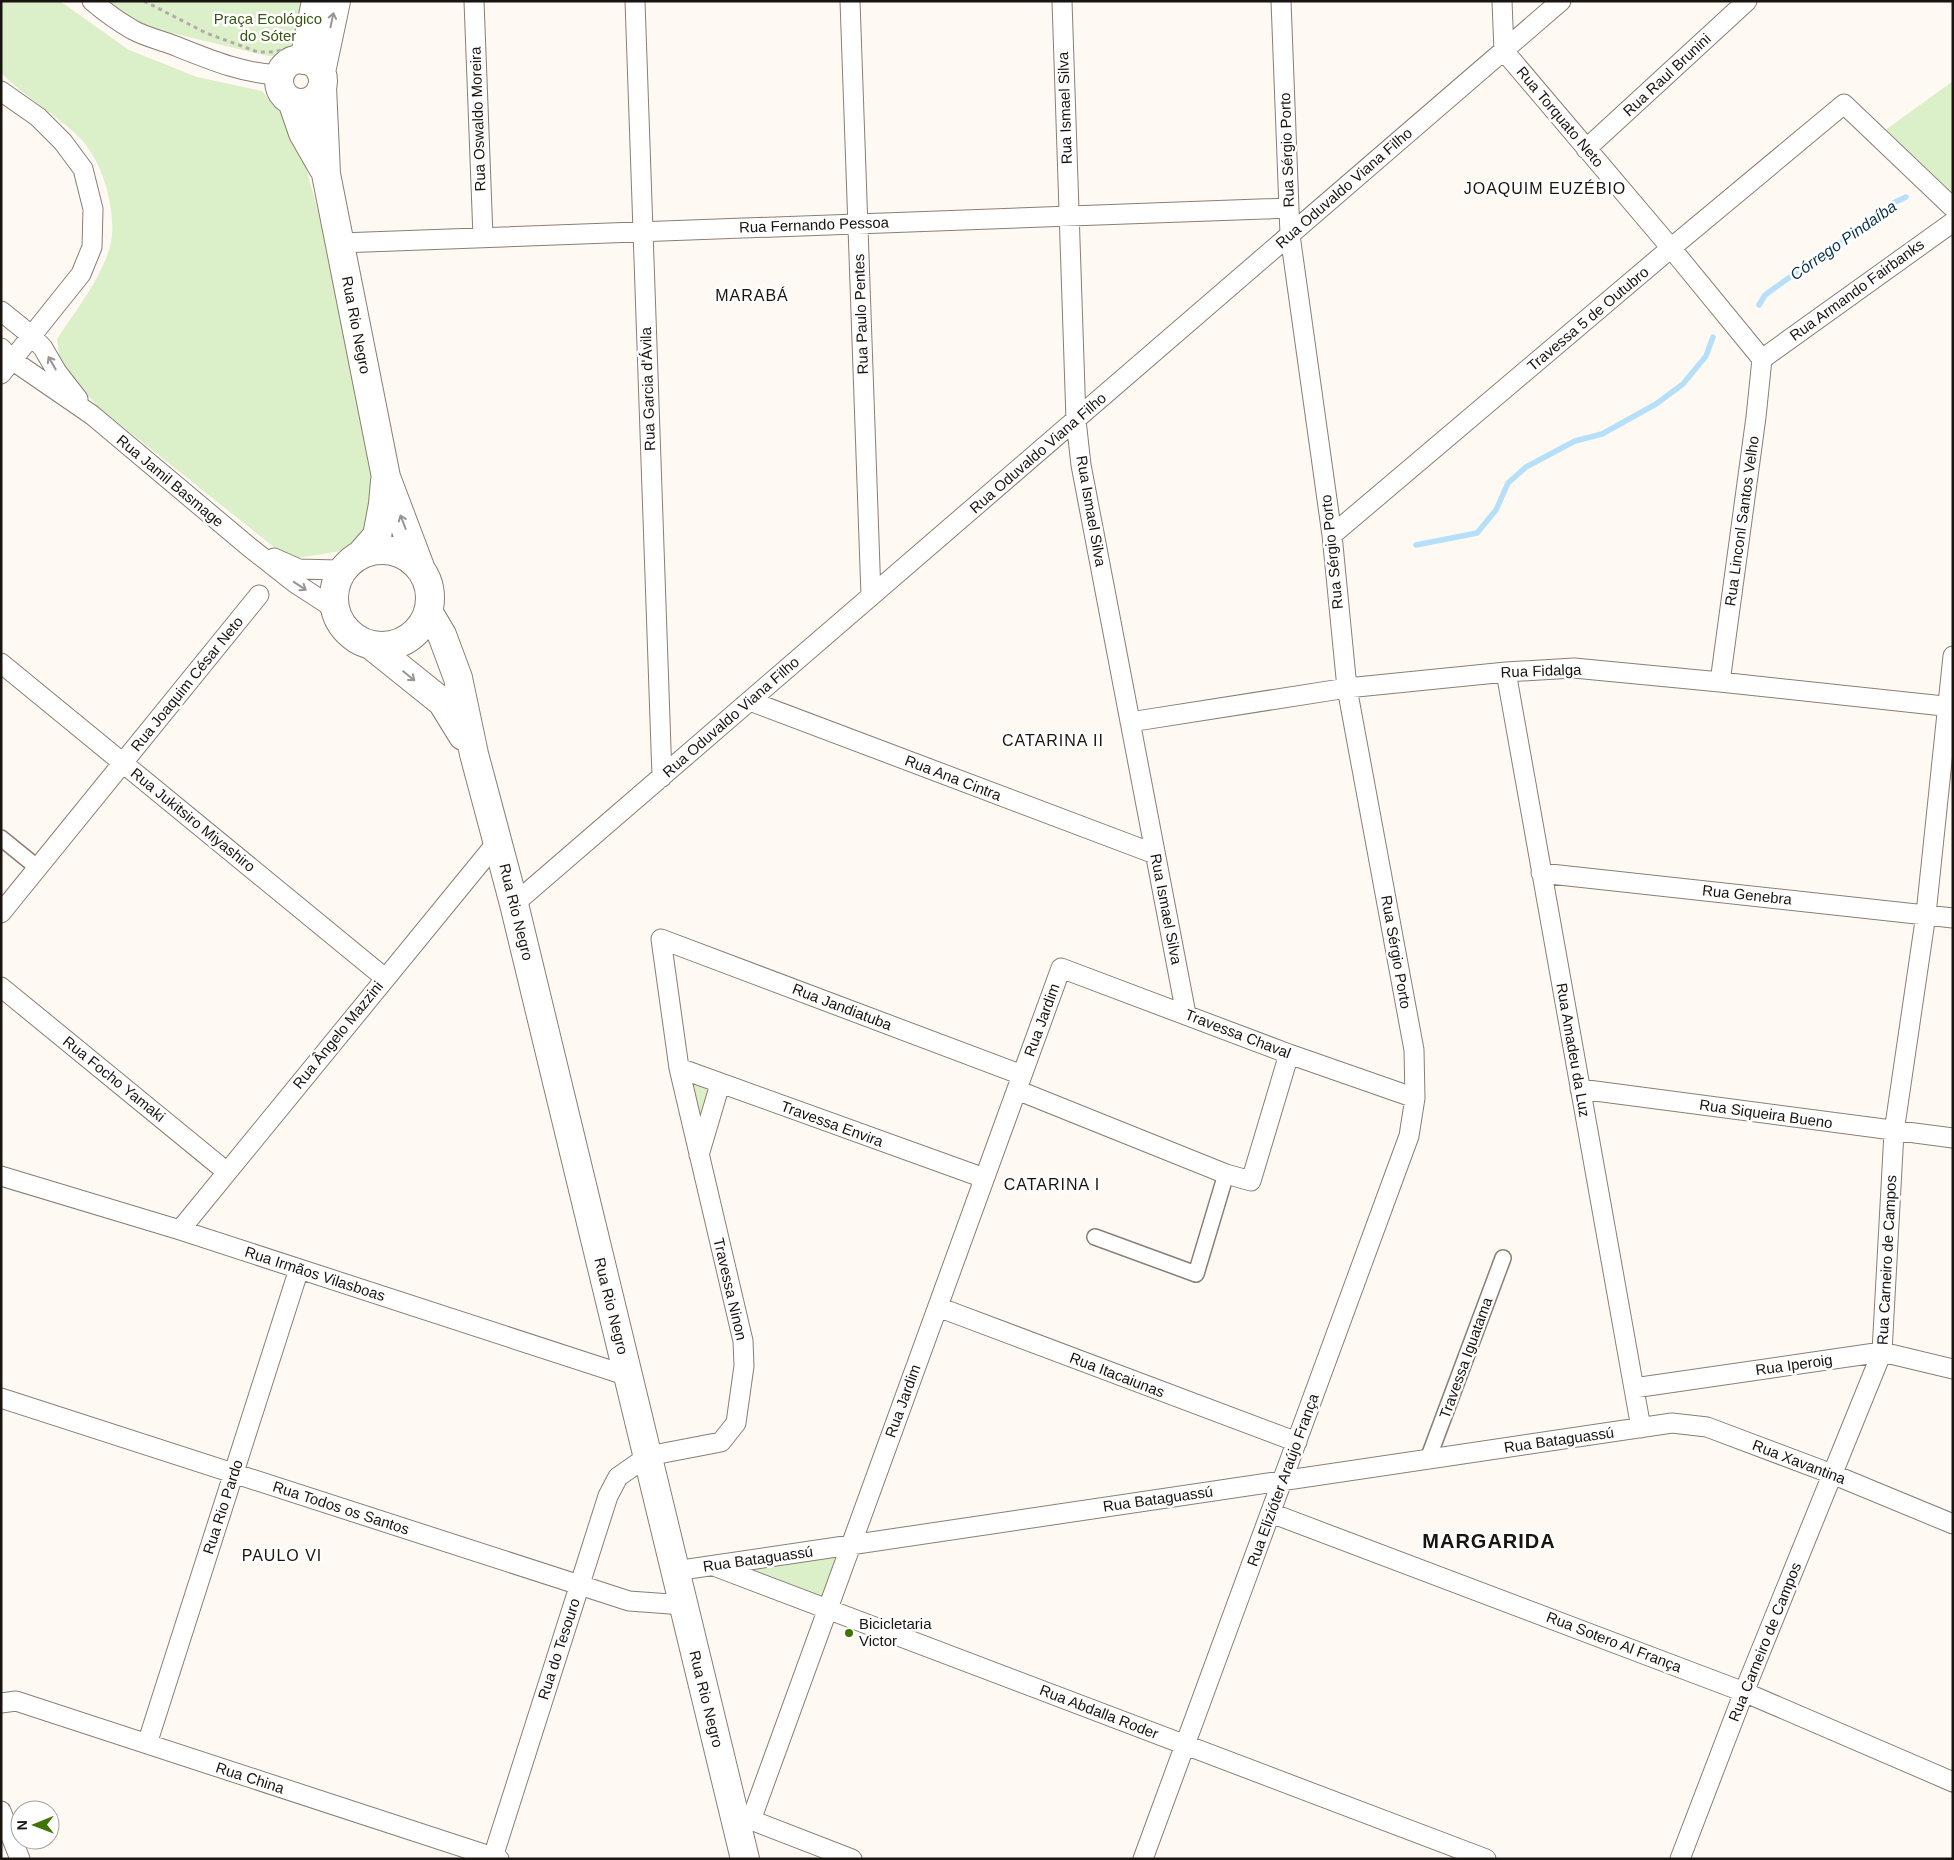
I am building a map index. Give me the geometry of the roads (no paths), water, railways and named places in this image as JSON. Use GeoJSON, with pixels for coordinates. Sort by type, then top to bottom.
{"type":"FeatureCollection","features":[{"type":"Feature","properties":{"kind":"main road","name":"Rua Rio Negro"},"geometry":{"type":"LineString","coordinates":[[316,1],[309,67],[326,174],[386,477],[420,567]]}},
{"type":"Feature","properties":{"kind":"main road","name":"Rua Rio Negro"},"geometry":{"type":"LineString","coordinates":[[309,67],[336,1]]}},
{"type":"Feature","properties":{"kind":"main road"},"geometry":{"type":"LineString","coordinates":[[281,75],[289,63],[296,60],[309,67],[319,94],[307,102],[299,103],[292,101]]}},
{"type":"Feature","properties":{"kind":"main road","name":"Rua Rio Negro"},"geometry":{"type":"LineString","coordinates":[[281,75],[282,90],[292,101],[303,133],[326,174]]}},
{"type":"Feature","properties":{"kind":"main road","name":"Rua Rio Negro"},"geometry":{"type":"LineString","coordinates":[[353,559],[377,536],[386,477]]}},
{"type":"Feature","properties":{"kind":"main road"},"geometry":{"type":"LineString","coordinates":[[394,550],[420,567],[430,589],[429,613],[416,633],[395,645],[371,645],[348,632],[335,609],[335,586],[353,559],[394,550]]}},
{"type":"Feature","properties":{"kind":"main road","name":"Rua Rio Negro"},"geometry":{"type":"LineString","coordinates":[[429,613],[442,636],[458,678],[474,754],[514,904],[684,1605],[744,1822],[745,1859]]}},
{"type":"Feature","properties":{"kind":"main road","name":"Rua Rio Negro"},"geometry":{"type":"LineString","coordinates":[[371,645],[442,702],[474,754]]}},
{"type":"Feature","properties":{"kind":"street"},"geometry":{"type":"LineString","coordinates":[[92,1],[135,31],[245,70],[263,75],[281,75]]}},
{"type":"Feature","properties":{"kind":"street","name":"Rua Oswaldo Moreira"},"geometry":{"type":"LineString","coordinates":[[474,1],[483,237]]}},
{"type":"Feature","properties":{"kind":"street","name":"Rua Garcia d'Ávila"},"geometry":{"type":"LineString","coordinates":[[634,1],[662,777]]}},
{"type":"Feature","properties":{"kind":"street","name":"Rua Paulo Pentes"},"geometry":{"type":"LineString","coordinates":[[850,1],[872,596]]}},
{"type":"Feature","properties":{"kind":"street","name":"Rua Ismael Silva"},"geometry":{"type":"LineString","coordinates":[[1062,1],[1076,420],[1081,466],[1186,1014]]}},
{"type":"Feature","properties":{"kind":"street","name":"Rua Sérgio Porto"},"geometry":{"type":"LineString","coordinates":[[1281,1],[1290,236],[1332,535],[1347,688],[1414,1050],[1415,1098]]}},
{"type":"Feature","properties":{"kind":"street"},"geometry":{"type":"LineString","coordinates":[[1502,1],[1504,51]]}},
{"type":"Feature","properties":{"kind":"street","name":"Rua Oduvaldo Viana Filho"},"geometry":{"type":"LineString","coordinates":[[514,904],[1561,1]]}},
{"type":"Feature","properties":{"kind":"street","name":"Rua Raul Brunini"},"geometry":{"type":"LineString","coordinates":[[1586,148],[1747,1]]}},
{"type":"Feature","properties":{"kind":"street","name":"Rua Torquato Neto"},"geometry":{"type":"LineString","coordinates":[[1504,51],[1671,248],[1762,359]]}},
{"type":"Feature","properties":{"kind":"street"},"geometry":{"type":"LineString","coordinates":[[1,91],[38,117],[64,142],[83,169],[93,209],[92,247],[81,274],[32,336],[5,361]]}},
{"type":"Feature","properties":{"kind":"street","name":"Travessa 5 de Outubro"},"geometry":{"type":"LineString","coordinates":[[1332,535],[1844,104],[1953,208]]}},
{"type":"Feature","properties":{"kind":"street","name":"Rua Fernando Pessoa"},"geometry":{"type":"LineString","coordinates":[[340,243],[1289,208]]}},
{"type":"Feature","properties":{"kind":"street","name":"Rua Armando Fairbanks"},"geometry":{"type":"LineString","coordinates":[[1762,359],[1953,222]]}},
{"type":"Feature","properties":{"kind":"street","name":"Rua Jamil Basmage"},"geometry":{"type":"LineString","coordinates":[[1,311],[32,336],[43,348],[57,372],[92,415]]}},
{"type":"Feature","properties":{"kind":"street","name":"Rua Linconl Santos Velho"},"geometry":{"type":"LineString","coordinates":[[1720,682],[1756,417],[1762,359]]}},
{"type":"Feature","properties":{"kind":"street","name":"Rua Jamil Basmage"},"geometry":{"type":"LineString","coordinates":[[5,361],[92,415],[295,584],[335,609]]}},
{"type":"Feature","properties":{"kind":"street","name":"Rua Jamil Basmage"},"geometry":{"type":"LineString","coordinates":[[248,546],[299,570],[337,570],[353,559]]}},
{"type":"Feature","properties":{"kind":"street","name":"Rua Joaquim César Neto"},"geometry":{"type":"LineString","coordinates":[[1,913],[259,596]]}},
{"type":"Feature","properties":{"kind":"street","name":"Rua Carneiro de Campos"},"geometry":{"type":"LineString","coordinates":[[1680,1859],[1744,1692],[1882,1352],[1894,1132],[1926,914],[1950,707],[1953,656]]}},
{"type":"Feature","properties":{"kind":"street","name":"Rua Jukitsiro Miyashiro"},"geometry":{"type":"LineString","coordinates":[[1,663],[385,978]]}},
{"type":"Feature","properties":{"kind":"street","name":"Rua Fidalga"},"geometry":{"type":"LineString","coordinates":[[1130,722],[1347,688],[1506,672],[1574,668],[1950,707]]}},
{"type":"Feature","properties":{"kind":"street","name":"Rua Amadeu da Luz"},"geometry":{"type":"LineString","coordinates":[[1506,672],[1641,1428]]}},
{"type":"Feature","properties":{"kind":"street","name":"Rua Ana Cintra"},"geometry":{"type":"LineString","coordinates":[[750,701],[1155,854]]}},
{"type":"Feature","properties":{"kind":"street"},"geometry":{"type":"LineString","coordinates":[[1,838],[38,868]]}},
{"type":"Feature","properties":{"kind":"street","name":"Rua Ângelo Mazzini"},"geometry":{"type":"LineString","coordinates":[[180,1230],[498,841]]}},
{"type":"Feature","properties":{"kind":"street","name":"Rua Genebra"},"geometry":{"type":"LineString","coordinates":[[1542,873],[1953,918]]}},
{"type":"Feature","properties":{"kind":"street","name":"Travessa Ninon"},"geometry":{"type":"LineString","coordinates":[[648,1456],[721,1442],[736,1423],[744,1366],[743,1341],[679,1068],[662,939]]}},
{"type":"Feature","properties":{"kind":"street","name":"Rua Jandiatuba"},"geometry":{"type":"LineString","coordinates":[[662,939],[1019,1083],[1226,1174],[1251,1181],[1289,1054]]}},
{"type":"Feature","properties":{"kind":"street","name":"Travessa Chaval"},"geometry":{"type":"LineString","coordinates":[[1061,968],[1289,1054],[1415,1098]]}},
{"type":"Feature","properties":{"kind":"street","name":"Rua Jardim"},"geometry":{"type":"LineString","coordinates":[[744,1822],[828,1609],[1061,968]]}},
{"type":"Feature","properties":{"kind":"street","name":"Rua Focho Yamaki"},"geometry":{"type":"LineString","coordinates":[[1,987],[227,1172]]}},
{"type":"Feature","properties":{"kind":"street","name":"Travessa Envira"},"geometry":{"type":"LineString","coordinates":[[679,1068],[984,1178]]}},
{"type":"Feature","properties":{"kind":"street","name":"Travessa Ninon"},"geometry":{"type":"LineString","coordinates":[[699,1156],[720,1084]]}},
{"type":"Feature","properties":{"kind":"street","name":"Rua Siqueira Bueno"},"geometry":{"type":"LineString","coordinates":[[1580,1089],[1894,1132],[1953,1138]]}},
{"type":"Feature","properties":{"kind":"street","name":"Rua Elizióter Araújo França"},"geometry":{"type":"LineString","coordinates":[[1143,1859],[1409,1136],[1415,1098]]}},
{"type":"Feature","properties":{"kind":"street"},"geometry":{"type":"LineString","coordinates":[[1095,1237],[1196,1274],[1226,1174]]}},
{"type":"Feature","properties":{"kind":"street","name":"Rua Irmãos Vilasboas"},"geometry":{"type":"LineString","coordinates":[[1,1176],[180,1230],[628,1376]]}},
{"type":"Feature","properties":{"kind":"street","name":"Travessa Iguatama"},"geometry":{"type":"LineString","coordinates":[[1428,1459],[1503,1258]]}},
{"type":"Feature","properties":{"kind":"street","name":"Rua Rio Pardo"},"geometry":{"type":"LineString","coordinates":[[147,1744],[300,1269]]}},
{"type":"Feature","properties":{"kind":"street","name":"Rua Itacaiunas"},"geometry":{"type":"LineString","coordinates":[[938,1307],[1296,1442]]}},
{"type":"Feature","properties":{"kind":"street","name":"Rua Iperoig"},"geometry":{"type":"LineString","coordinates":[[1634,1388],[1882,1352],[1953,1369]]}},
{"type":"Feature","properties":{"kind":"street","name":"Rua Todos os Santos"},"geometry":{"type":"LineString","coordinates":[[1,1398],[629,1601],[684,1605]]}},
{"type":"Feature","properties":{"kind":"street","name":"Rua Xavantina"},"geometry":{"type":"LineString","coordinates":[[1641,1428],[1672,1423],[1707,1427],[1832,1474],[1953,1524]]}},
{"type":"Feature","properties":{"kind":"street","name":"Rua Bataguassú"},"geometry":{"type":"LineString","coordinates":[[676,1571],[1641,1428]]}},
{"type":"Feature","properties":{"kind":"street","name":"Rua do Tesouro"},"geometry":{"type":"LineString","coordinates":[[496,1858],[608,1496],[618,1477],[648,1456]]}},
{"type":"Feature","properties":{"kind":"street","name":"Rua Sotero Al França"},"geometry":{"type":"LineString","coordinates":[[1271,1513],[1744,1692],[1953,1782]]}},
{"type":"Feature","properties":{"kind":"street","name":"Rua Abdalla Roder"},"geometry":{"type":"LineString","coordinates":[[712,1565],[1486,1859]]}},
{"type":"Feature","properties":{"kind":"street","name":"Rua China"},"geometry":{"type":"LineString","coordinates":[[1,1703],[16,1701],[496,1858]]}},
{"type":"Feature","properties":{"kind":"street"},"geometry":{"type":"LineString","coordinates":[[1,1811],[19,1851],[20,1859]]}},
{"type":"Feature","properties":{"kind":"street"},"geometry":{"type":"LineString","coordinates":[[744,1822],[852,1859]]}},
{"type":"Feature","properties":{"kind":"waterway","name":"Córrego Pindaíba"},"geometry":{"type":"LineString","coordinates":[[1759,305],[1765,295],[1826,251],[1868,226],[1891,204],[1906,197]]}},
{"type":"Feature","properties":{"kind":"waterway","name":"Córrego Pindaíba"},"geometry":{"type":"LineString","coordinates":[[1416,545],[1477,533],[1496,510],[1508,483],[1526,467],[1575,441],[1602,434],[1656,404],[1683,384],[1706,356],[1713,337]]}},
{"type":"Feature","properties":{"kind":"place","name":"Bicicletaria Victor"},"geometry":{"type":"Point","coordinates":[849,1633]}},
{"type":"Feature","properties":{"kind":"district","name":"JOAQUIM EUZÉBIO"},"geometry":{"type":"Point","coordinates":[1545,188]}},
{"type":"Feature","properties":{"kind":"district","name":"MARABÁ"},"geometry":{"type":"Point","coordinates":[752,295]}},
{"type":"Feature","properties":{"kind":"district","name":"CATARINA II"},"geometry":{"type":"Point","coordinates":[1053,740]}},
{"type":"Feature","properties":{"kind":"district","name":"CATARINA I"},"geometry":{"type":"Point","coordinates":[1052,1184]}},
{"type":"Feature","properties":{"kind":"district","name":"MARGARIDA"},"geometry":{"type":"Point","coordinates":[1489,1541]}},
{"type":"Feature","properties":{"kind":"district","name":"PAULO VI"},"geometry":{"type":"Point","coordinates":[282,1555]}},
{"type":"Feature","properties":{"kind":"park label","name":"Praça Ecológico do Sóter"},"geometry":{"type":"Point","coordinates":[268,28]}}]}
